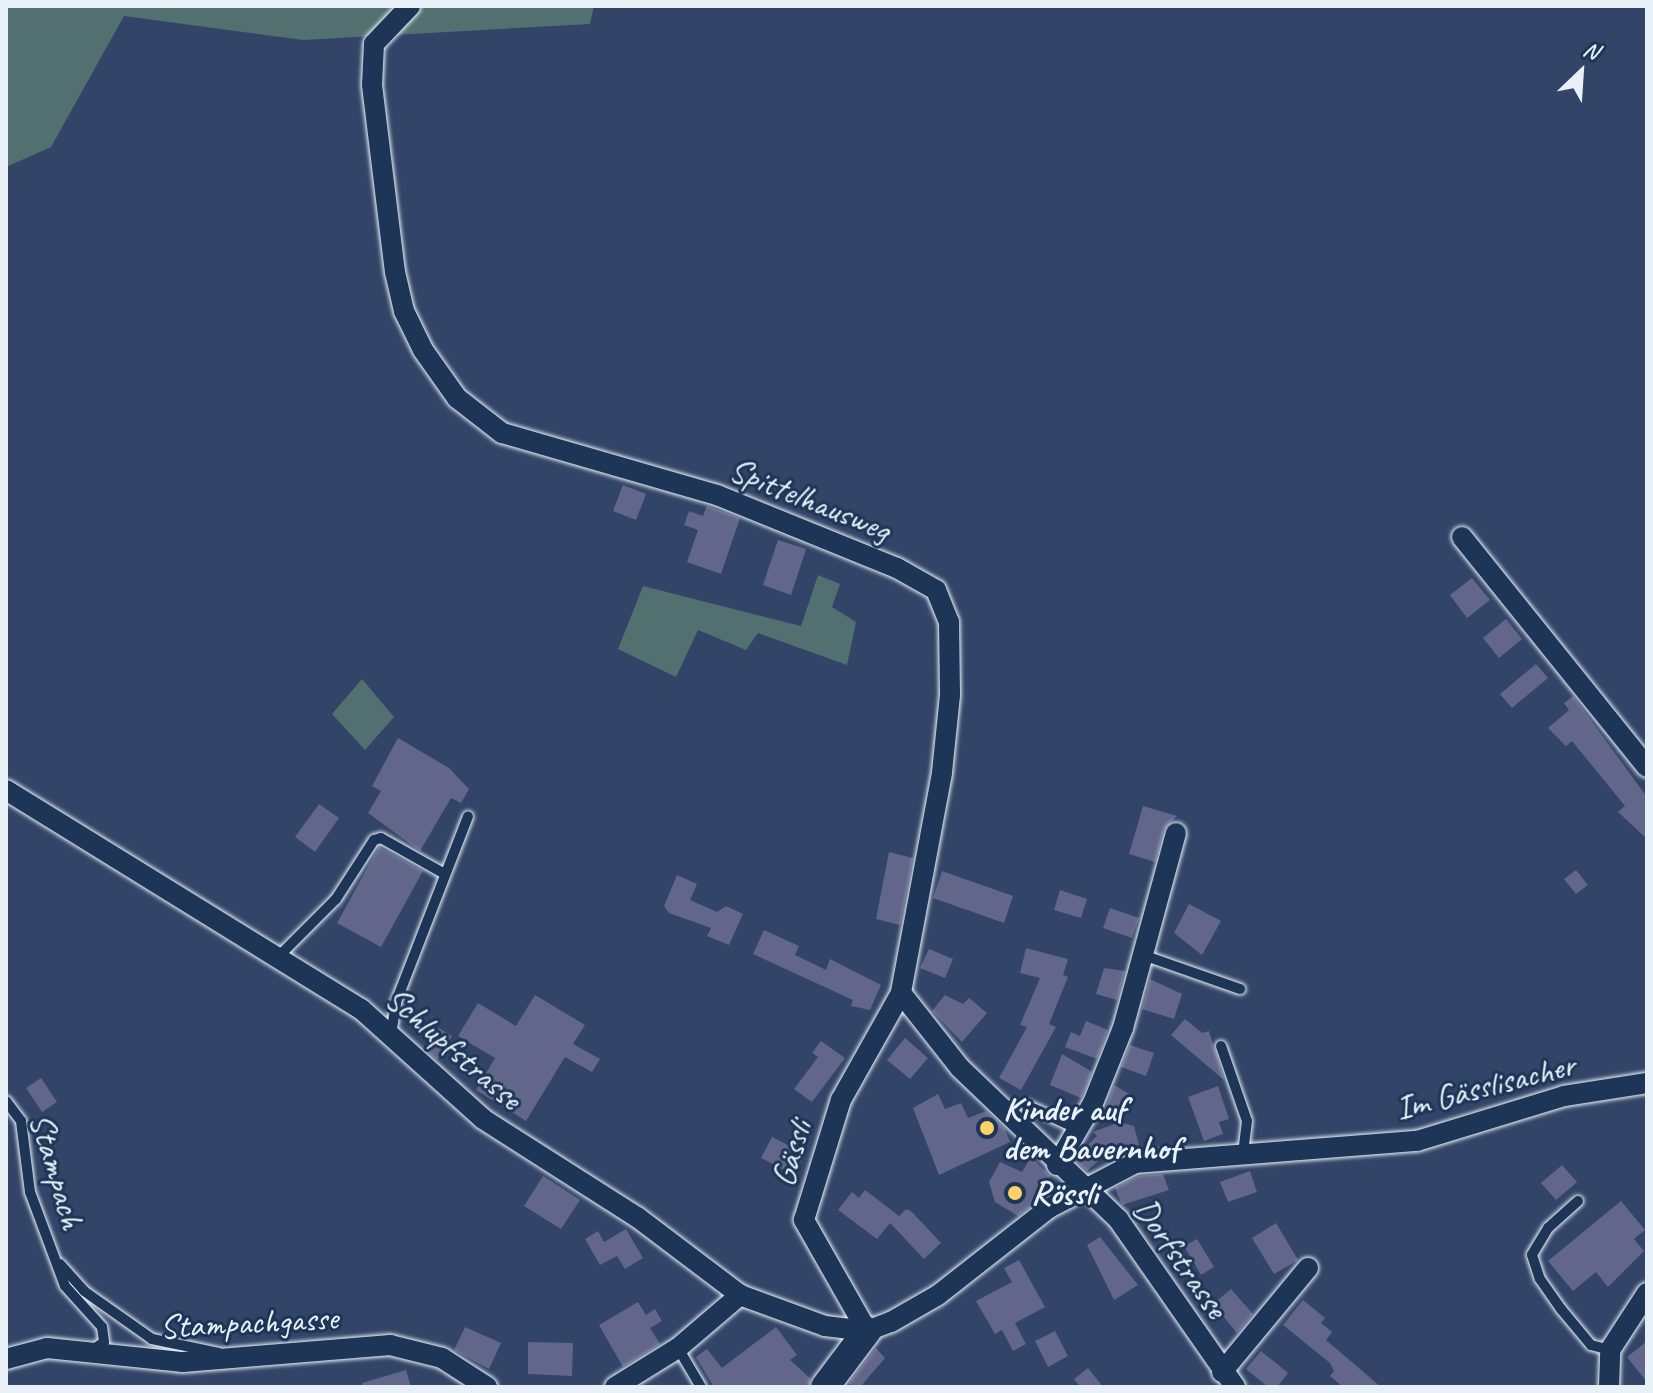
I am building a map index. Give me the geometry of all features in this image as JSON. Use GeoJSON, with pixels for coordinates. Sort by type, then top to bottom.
{"type":"FeatureCollection","features":[{"type":"Feature","properties":{"kind":"street","name":"Spittelhausweg"},"geometry":{"type":"LineString","coordinates":[[410,6],[374,44],[379,167],[404,311],[423,350],[457,398],[502,433],[717,495],[910,574],[936,590],[944,603],[951,676],[942,773],[901,993]]}},
{"type":"Feature","properties":{"kind":"street"},"geometry":{"type":"LineString","coordinates":[[1462,537],[1647,767]]}},
{"type":"Feature","properties":{"kind":"street","name":"Schlupfstrasse"},"geometry":{"type":"LineString","coordinates":[[6,790],[361,1009],[483,1119],[637,1217],[740,1295],[809,1323],[867,1331]]}},
{"type":"Feature","properties":{"kind":"street"},"geometry":{"type":"LineString","coordinates":[[1057,1165],[1078,1129],[1123,1028],[1176,833]]}},
{"type":"Feature","properties":{"kind":"street"},"geometry":{"type":"LineString","coordinates":[[901,993],[960,1068],[1084,1188]]}},
{"type":"Feature","properties":{"kind":"street","name":"Gässli"},"geometry":{"type":"LineString","coordinates":[[867,1331],[804,1220],[841,1100],[901,993]]}},
{"type":"Feature","properties":{"kind":"street","name":"Im Gässlisacher"},"geometry":{"type":"LineString","coordinates":[[1084,1188],[1135,1163],[1243,1157],[1438,1138],[1564,1096],[1647,1083]]}},
{"type":"Feature","properties":{"kind":"street","name":"Dorfstrasse"},"geometry":{"type":"LineString","coordinates":[[867,1331],[938,1295],[1019,1229],[1084,1188],[1118,1219],[1228,1379]]}},
{"type":"Feature","properties":{"kind":"street"},"geometry":{"type":"LineString","coordinates":[[1228,1379],[1308,1268]]}},
{"type":"Feature","properties":{"kind":"street"},"geometry":{"type":"LineString","coordinates":[[1609,1387],[1610,1350],[1647,1293]]}},
{"type":"Feature","properties":{"kind":"street"},"geometry":{"type":"LineString","coordinates":[[615,1387],[678,1348],[740,1295]]}},
{"type":"Feature","properties":{"kind":"street"},"geometry":{"type":"LineString","coordinates":[[825,1387],[867,1331]]}},
{"type":"Feature","properties":{"kind":"street","name":"Stampachgasse"},"geometry":{"type":"LineString","coordinates":[[6,1359],[47,1348],[166,1362],[390,1345],[442,1358],[487,1387]]}},
{"type":"Feature","properties":{"kind":"lane"},"geometry":{"type":"LineString","coordinates":[[391,1035],[396,1002],[468,816]]}},
{"type":"Feature","properties":{"kind":"lane"},"geometry":{"type":"LineString","coordinates":[[277,958],[336,899],[374,840],[381,838],[445,874]]}},
{"type":"Feature","properties":{"kind":"lane"},"geometry":{"type":"LineString","coordinates":[[1143,955],[1240,989]]}},
{"type":"Feature","properties":{"kind":"lane"},"geometry":{"type":"LineString","coordinates":[[1221,1046],[1247,1121],[1243,1157]]}},
{"type":"Feature","properties":{"kind":"lane","name":"Stampach"},"geometry":{"type":"LineString","coordinates":[[6,1101],[21,1121],[30,1192],[65,1286],[102,1327],[104,1342],[88,1351]]}},
{"type":"Feature","properties":{"kind":"lane"},"geometry":{"type":"LineString","coordinates":[[1026,1105],[1078,1129]]}},
{"type":"Feature","properties":{"kind":"lane"},"geometry":{"type":"LineString","coordinates":[[1578,1201],[1548,1228],[1532,1255],[1540,1279],[1561,1309],[1591,1345],[1610,1350]]}},
{"type":"Feature","properties":{"kind":"lane","name":"Stampach"},"geometry":{"type":"LineString","coordinates":[[54,1257],[84,1291],[152,1339],[240,1358]]}},
{"type":"Feature","properties":{"kind":"lane"},"geometry":{"type":"LineString","coordinates":[[678,1348],[701,1387]]}},
{"type":"Feature","properties":{"kind":"green space"},"geometry":{"type":"Polygon","coordinates":[[[6,6],[594,6],[590,24],[303,40],[124,16],[51,147],[6,167],[6,6]]]}},
{"type":"Feature","properties":{"kind":"green space"},"geometry":{"type":"Polygon","coordinates":[[[818,575],[840,584],[832,607],[856,622],[847,665],[758,633],[746,650],[698,630],[676,677],[618,649],[643,586],[801,626],[818,575]]]}},
{"type":"Feature","properties":{"kind":"green space"},"geometry":{"type":"Polygon","coordinates":[[[362,679],[394,717],[365,750],[332,714],[362,679]]]}},
{"type":"Feature","properties":{"kind":"building"},"geometry":{"type":"Polygon","coordinates":[[[623,485],[646,494],[636,520],[613,511],[623,485]]]}},
{"type":"Feature","properties":{"kind":"building"},"geometry":{"type":"Polygon","coordinates":[[[707,506],[740,518],[721,574],[687,562],[698,530],[684,525],[689,511],[703,516],[707,506]]]}},
{"type":"Feature","properties":{"kind":"building"},"geometry":{"type":"Polygon","coordinates":[[[778,540],[806,549],[791,595],[763,585],[778,540]]]}},
{"type":"Feature","properties":{"kind":"building"},"geometry":{"type":"Polygon","coordinates":[[[1472,578],[1490,600],[1467,618],[1450,595],[1472,578]]]}},
{"type":"Feature","properties":{"kind":"building"},"geometry":{"type":"Polygon","coordinates":[[[1506,619],[1522,639],[1499,658],[1483,638],[1506,619]]]}},
{"type":"Feature","properties":{"kind":"building"},"geometry":{"type":"Polygon","coordinates":[[[1536,664],[1548,678],[1512,708],[1500,694],[1536,664]]]}},
{"type":"Feature","properties":{"kind":"building"},"geometry":{"type":"Polygon","coordinates":[[[1573,696],[1647,797],[1647,839],[1618,812],[1625,806],[1572,741],[1566,746],[1548,728],[1569,710],[1564,703],[1573,696]]]}},
{"type":"Feature","properties":{"kind":"building"},"geometry":{"type":"Polygon","coordinates":[[[398,738],[449,768],[469,789],[461,803],[451,798],[420,851],[368,813],[381,791],[372,786],[398,738]]]}},
{"type":"Feature","properties":{"kind":"building"},"geometry":{"type":"Polygon","coordinates":[[[319,804],[339,818],[315,852],[295,837],[319,804]]]}},
{"type":"Feature","properties":{"kind":"building"},"geometry":{"type":"Polygon","coordinates":[[[1143,806],[1177,816],[1164,829],[1155,862],[1129,854],[1143,806]]]}},
{"type":"Feature","properties":{"kind":"building"},"geometry":{"type":"Polygon","coordinates":[[[379,847],[423,871],[381,947],[337,923],[379,847]]]}},
{"type":"Feature","properties":{"kind":"building"},"geometry":{"type":"Polygon","coordinates":[[[889,852],[913,858],[900,925],[876,919],[889,852]]]}},
{"type":"Feature","properties":{"kind":"building"},"geometry":{"type":"Polygon","coordinates":[[[1576,870],[1588,885],[1576,894],[1564,879],[1576,870]]]}},
{"type":"Feature","properties":{"kind":"building"},"geometry":{"type":"Polygon","coordinates":[[[942,871],[1013,896],[1004,923],[933,898],[942,871]]]}},
{"type":"Feature","properties":{"kind":"building"},"geometry":{"type":"Polygon","coordinates":[[[677,875],[697,884],[690,900],[717,912],[726,906],[743,914],[729,945],[707,936],[711,928],[669,913],[664,906],[677,875]]]}},
{"type":"Feature","properties":{"kind":"building"},"geometry":{"type":"Polygon","coordinates":[[[1060,890],[1087,899],[1081,918],[1054,910],[1060,890]]]}},
{"type":"Feature","properties":{"kind":"building"},"geometry":{"type":"Polygon","coordinates":[[[1189,904],[1221,921],[1202,955],[1174,933],[1189,904]]]}},
{"type":"Feature","properties":{"kind":"building"},"geometry":{"type":"Polygon","coordinates":[[[1110,908],[1139,918],[1132,938],[1103,928],[1110,908]]]}},
{"type":"Feature","properties":{"kind":"building"},"geometry":{"type":"Polygon","coordinates":[[[764,930],[799,946],[795,955],[826,970],[830,959],[881,985],[870,1010],[851,1006],[853,1000],[753,954],[764,930]]]}},
{"type":"Feature","properties":{"kind":"building"},"geometry":{"type":"Polygon","coordinates":[[[1026,948],[1068,959],[1063,975],[1068,977],[1049,1024],[1056,1027],[1021,1090],[999,1078],[1027,1027],[1020,1025],[1040,978],[1020,973],[1026,948]]]}},
{"type":"Feature","properties":{"kind":"building"},"geometry":{"type":"Polygon","coordinates":[[[929,949],[953,959],[945,978],[920,968],[929,949]]]}},
{"type":"Feature","properties":{"kind":"building"},"geometry":{"type":"Polygon","coordinates":[[[1104,968],[1125,971],[1117,1000],[1096,994],[1104,968]]]}},
{"type":"Feature","properties":{"kind":"building"},"geometry":{"type":"Polygon","coordinates":[[[1150,979],[1182,994],[1174,1019],[1142,1009],[1150,979]]]}},
{"type":"Feature","properties":{"kind":"building"},"geometry":{"type":"Polygon","coordinates":[[[535,995],[585,1025],[573,1044],[600,1059],[592,1072],[565,1057],[526,1121],[476,1090],[495,1058],[458,1036],[478,1003],[516,1026],[535,995]]]}},
{"type":"Feature","properties":{"kind":"building"},"geometry":{"type":"Polygon","coordinates":[[[945,995],[963,1004],[969,998],[987,1013],[962,1042],[932,1011],[945,995]]]}},
{"type":"Feature","properties":{"kind":"building"},"geometry":{"type":"Polygon","coordinates":[[[1185,1019],[1202,1033],[1209,1031],[1224,1080],[1171,1035],[1185,1019]]]}},
{"type":"Feature","properties":{"kind":"building"},"geometry":{"type":"Polygon","coordinates":[[[1086,1021],[1108,1030],[1097,1059],[1065,1047],[1071,1032],[1080,1036],[1086,1021]]]}},
{"type":"Feature","properties":{"kind":"building"},"geometry":{"type":"Polygon","coordinates":[[[439,1028],[452,1036],[437,1060],[425,1049],[439,1028]]]}},
{"type":"Feature","properties":{"kind":"building"},"geometry":{"type":"Polygon","coordinates":[[[905,1038],[928,1058],[910,1079],[887,1060],[905,1038]]]}},
{"type":"Feature","properties":{"kind":"building"},"geometry":{"type":"Polygon","coordinates":[[[821,1041],[845,1058],[812,1102],[794,1089],[818,1057],[812,1053],[821,1041]]]}},
{"type":"Feature","properties":{"kind":"building"},"geometry":{"type":"Polygon","coordinates":[[[1130,1045],[1154,1053],[1146,1076],[1121,1067],[1130,1045]]]}},
{"type":"Feature","properties":{"kind":"building"},"geometry":{"type":"Polygon","coordinates":[[[1062,1054],[1092,1072],[1081,1098],[1050,1085],[1062,1054]]]}},
{"type":"Feature","properties":{"kind":"building"},"geometry":{"type":"Polygon","coordinates":[[[41,1078],[57,1102],[42,1112],[26,1088],[41,1078]]]}},
{"type":"Feature","properties":{"kind":"building"},"geometry":{"type":"Polygon","coordinates":[[[1114,1085],[1131,1095],[1120,1115],[1106,1107],[1114,1085]]]}},
{"type":"Feature","properties":{"kind":"building"},"geometry":{"type":"Polygon","coordinates":[[[1218,1086],[1229,1119],[1219,1122],[1223,1134],[1204,1141],[1188,1097],[1218,1086]]]}},
{"type":"Feature","properties":{"kind":"building"},"geometry":{"type":"Polygon","coordinates":[[[938,1094],[945,1109],[961,1103],[968,1118],[986,1111],[1005,1129],[1010,1142],[939,1175],[913,1108],[938,1094]]]}},
{"type":"Feature","properties":{"kind":"building"},"geometry":{"type":"Polygon","coordinates":[[[1120,1122],[1134,1126],[1139,1145],[1113,1148],[1087,1171],[1075,1160],[1097,1136],[1093,1132],[1120,1122]]]}},
{"type":"Feature","properties":{"kind":"building"},"geometry":{"type":"Polygon","coordinates":[[[772,1137],[805,1154],[794,1175],[761,1158],[772,1137]]]}},
{"type":"Feature","properties":{"kind":"building"},"geometry":{"type":"Polygon","coordinates":[[[1031,1157],[1050,1176],[1036,1202],[1018,1216],[995,1202],[989,1182],[1000,1162],[1022,1172],[1031,1157]]]}},
{"type":"Feature","properties":{"kind":"building"},"geometry":{"type":"Polygon","coordinates":[[[1562,1165],[1577,1182],[1556,1200],[1541,1183],[1562,1165]]]}},
{"type":"Feature","properties":{"kind":"building"},"geometry":{"type":"Polygon","coordinates":[[[1250,1171],[1257,1192],[1228,1202],[1220,1182],[1250,1171]]]}},
{"type":"Feature","properties":{"kind":"building"},"geometry":{"type":"Polygon","coordinates":[[[1163,1174],[1169,1190],[1122,1205],[1115,1188],[1139,1176],[1163,1174]]]}},
{"type":"Feature","properties":{"kind":"building"},"geometry":{"type":"Polygon","coordinates":[[[543,1176],[580,1200],[561,1229],[524,1206],[543,1176]]]}},
{"type":"Feature","properties":{"kind":"building"},"geometry":{"type":"Polygon","coordinates":[[[865,1190],[899,1216],[906,1209],[912,1212],[941,1243],[924,1259],[890,1223],[877,1239],[838,1210],[852,1192],[859,1198],[865,1190]]]}},
{"type":"Feature","properties":{"kind":"building"},"geometry":{"type":"Polygon","coordinates":[[[1621,1201],[1645,1230],[1634,1239],[1644,1251],[1608,1287],[1596,1272],[1573,1291],[1548,1261],[1621,1201]]]}},
{"type":"Feature","properties":{"kind":"building"},"geometry":{"type":"Polygon","coordinates":[[[1276,1223],[1298,1260],[1274,1274],[1252,1238],[1276,1223]]]}},
{"type":"Feature","properties":{"kind":"building"},"geometry":{"type":"Polygon","coordinates":[[[626,1229],[643,1258],[625,1269],[617,1256],[600,1265],[585,1239],[598,1231],[604,1242],[626,1229]]]}},
{"type":"Feature","properties":{"kind":"building"},"geometry":{"type":"Polygon","coordinates":[[[1100,1237],[1138,1285],[1114,1300],[1087,1245],[1100,1237]]]}},
{"type":"Feature","properties":{"kind":"building"},"geometry":{"type":"Polygon","coordinates":[[[1197,1239],[1214,1267],[1201,1275],[1184,1246],[1197,1239]]]}},
{"type":"Feature","properties":{"kind":"building"},"geometry":{"type":"Polygon","coordinates":[[[1019,1260],[1045,1307],[1015,1323],[1026,1344],[1013,1351],[1002,1330],[995,1334],[976,1301],[1012,1282],[1004,1268],[1019,1260]]]}},
{"type":"Feature","properties":{"kind":"building"},"geometry":{"type":"Polygon","coordinates":[[[1231,1289],[1253,1314],[1237,1333],[1213,1304],[1231,1289]]]}},
{"type":"Feature","properties":{"kind":"building"},"geometry":{"type":"Polygon","coordinates":[[[1303,1300],[1325,1318],[1321,1323],[1332,1332],[1326,1340],[1381,1387],[1343,1387],[1330,1376],[1334,1371],[1330,1363],[1283,1325],[1303,1300]]]}},
{"type":"Feature","properties":{"kind":"building"},"geometry":{"type":"Polygon","coordinates":[[[638,1302],[646,1315],[655,1309],[662,1321],[650,1328],[660,1344],[623,1367],[599,1325],[638,1302]]]}},
{"type":"Feature","properties":{"kind":"building"},"geometry":{"type":"Polygon","coordinates":[[[465,1327],[501,1343],[489,1369],[454,1350],[465,1327]]]}},
{"type":"Feature","properties":{"kind":"building"},"geometry":{"type":"Polygon","coordinates":[[[776,1327],[797,1355],[790,1360],[811,1379],[808,1387],[714,1387],[696,1357],[707,1349],[722,1368],[776,1327]]]}},
{"type":"Feature","properties":{"kind":"building"},"geometry":{"type":"Polygon","coordinates":[[[1055,1331],[1068,1356],[1048,1367],[1035,1341],[1055,1331]]]}},
{"type":"Feature","properties":{"kind":"building"},"geometry":{"type":"Polygon","coordinates":[[[1647,1341],[1647,1382],[1627,1357],[1647,1341]]]}},
{"type":"Feature","properties":{"kind":"building"},"geometry":{"type":"Polygon","coordinates":[[[528,1342],[573,1343],[572,1376],[528,1374],[528,1342]]]}},
{"type":"Feature","properties":{"kind":"building"},"geometry":{"type":"Polygon","coordinates":[[[876,1348],[885,1358],[860,1387],[853,1387],[849,1383],[876,1348]]]}},
{"type":"Feature","properties":{"kind":"building"},"geometry":{"type":"Polygon","coordinates":[[[1261,1351],[1288,1373],[1277,1387],[1268,1387],[1246,1369],[1261,1351]]]}},
{"type":"Feature","properties":{"kind":"building"},"geometry":{"type":"Polygon","coordinates":[[[1088,1368],[1103,1387],[1080,1387],[1074,1379],[1088,1368]]]}},
{"type":"Feature","properties":{"kind":"building"},"geometry":{"type":"Polygon","coordinates":[[[406,1370],[411,1387],[362,1387],[362,1383],[406,1370]]]}},
{"type":"Feature","properties":{"kind":"place","name":"Kinder auf dem Bauernhof"},"geometry":{"type":"Point","coordinates":[987,1128]}},
{"type":"Feature","properties":{"kind":"place","name":"Rössli"},"geometry":{"type":"Point","coordinates":[1015,1193]}}]}
